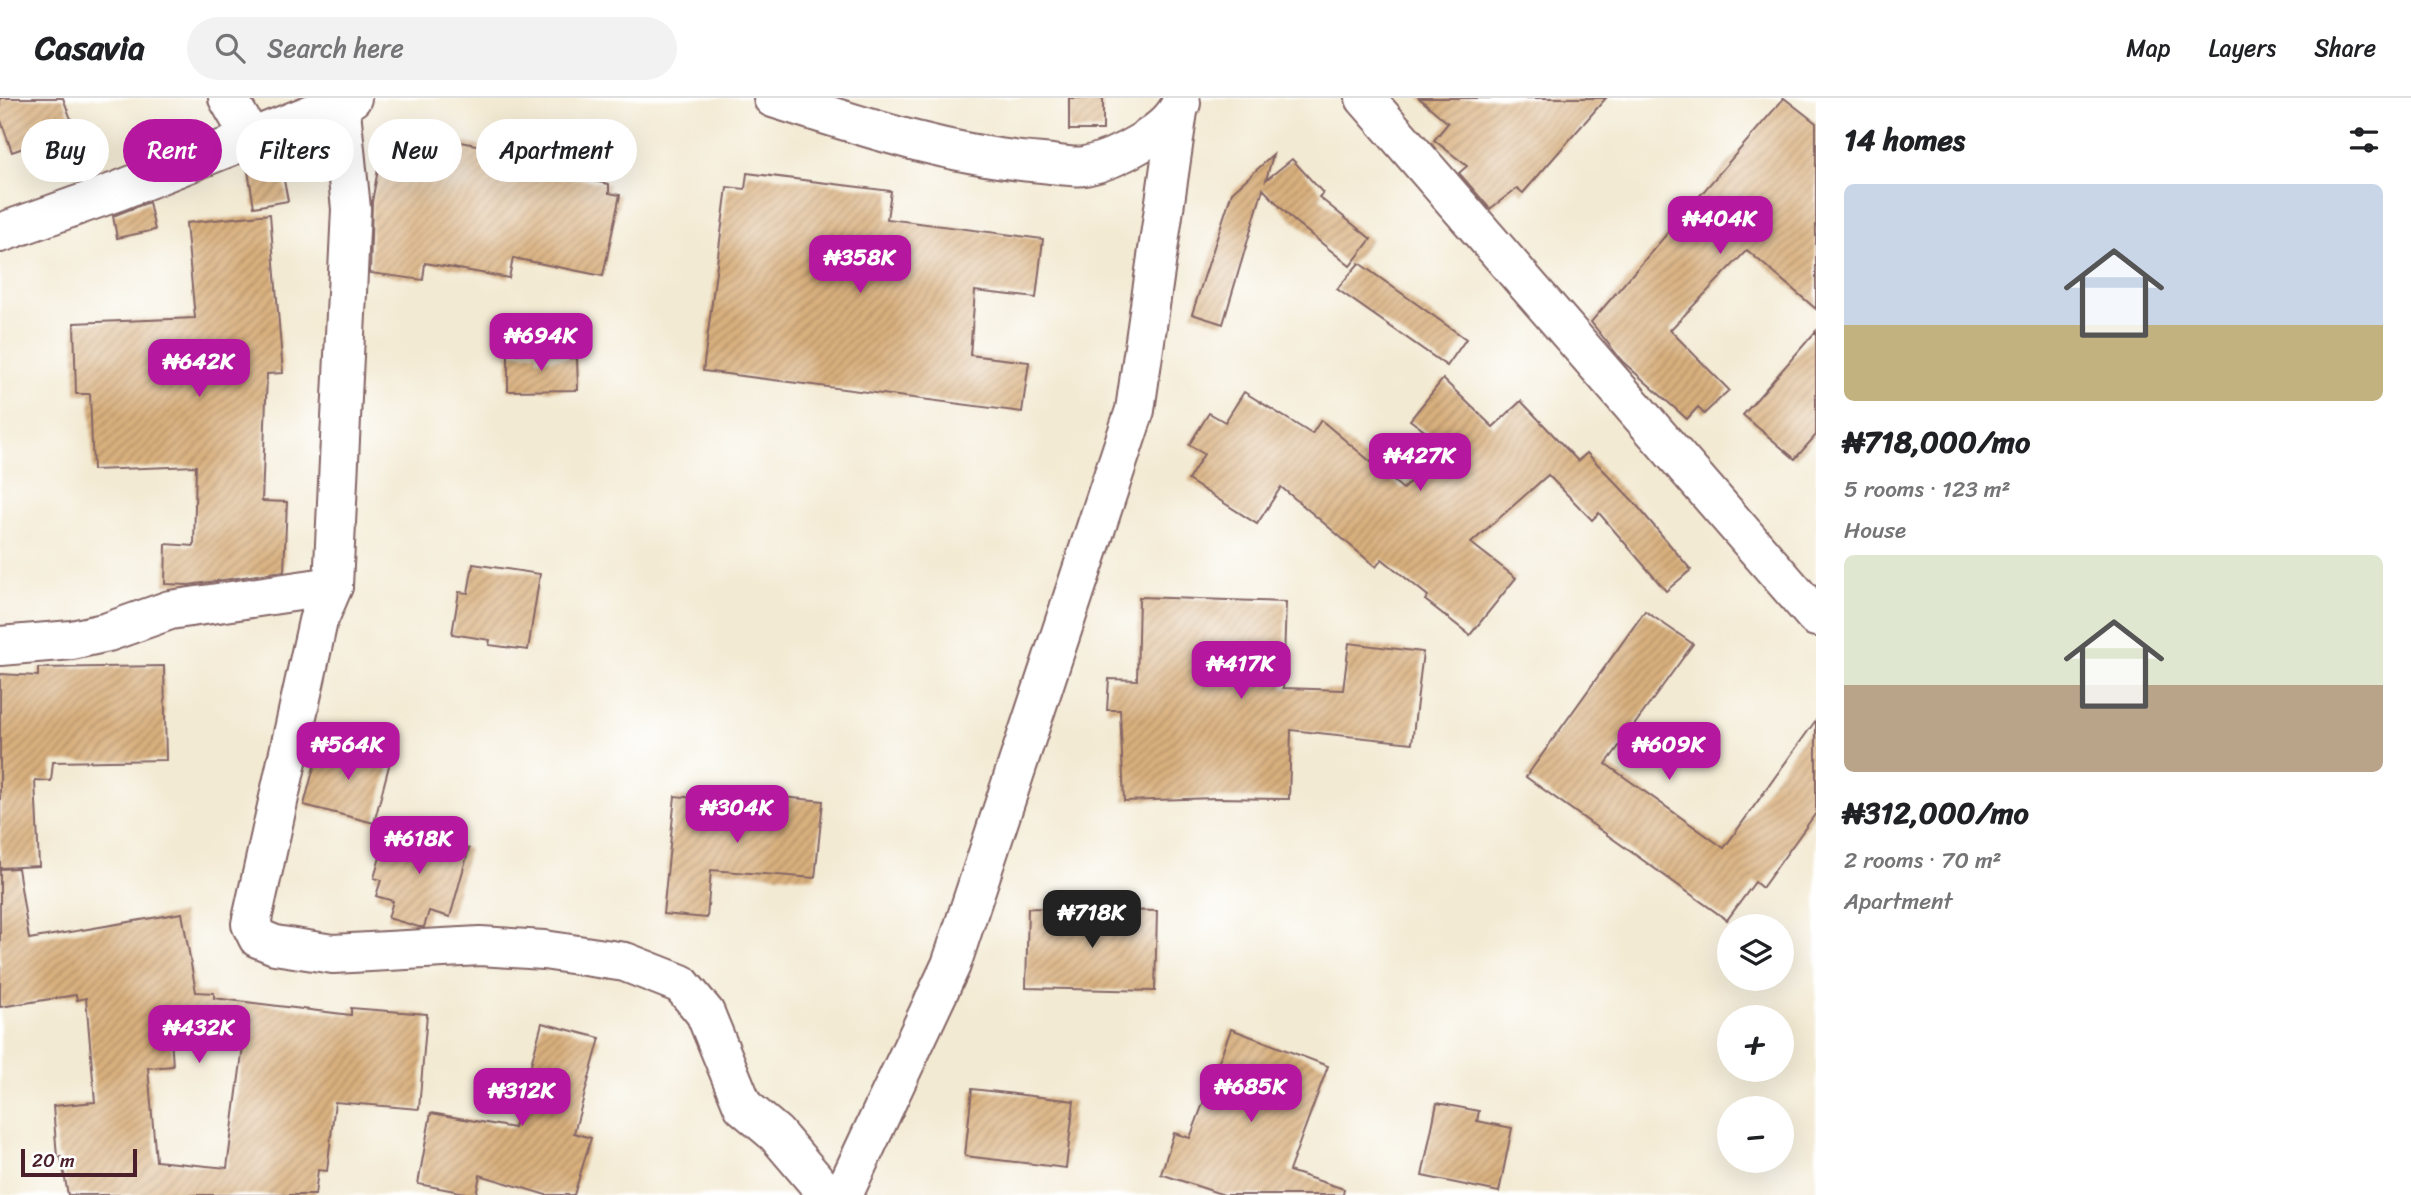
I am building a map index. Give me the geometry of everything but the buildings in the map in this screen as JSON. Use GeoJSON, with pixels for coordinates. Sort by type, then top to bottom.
{"type":"FeatureCollection","features":[{"type":"Feature","properties":{"kind":"street"},"geometry":{"type":"LineString","coordinates":[[228,98],[240,119]]}},
{"type":"Feature","properties":{"kind":"street"},"geometry":{"type":"LineString","coordinates":[[772,98],[871,130],[984,155],[1009,160],[1084,166],[1143,143],[1180,105]]}},
{"type":"Feature","properties":{"kind":"street"},"geometry":{"type":"LineString","coordinates":[[1365,98],[1816,617]]}},
{"type":"Feature","properties":{"kind":"street"},"geometry":{"type":"LineString","coordinates":[[298,119],[346,100],[351,209],[333,586],[318,621],[251,924],[258,938],[275,945],[333,954],[480,946],[544,950],[625,962],[681,984],[705,1013],[743,1106],[776,1134],[828,1195]]}},
{"type":"Feature","properties":{"kind":"street"},"geometry":{"type":"LineString","coordinates":[[843,1195],[951,965],[1135,410],[1180,105]]}},
{"type":"Feature","properties":{"kind":"street"},"geometry":{"type":"LineString","coordinates":[[0,233],[118,191],[236,144]]}},
{"type":"Feature","properties":{"kind":"street"},"geometry":{"type":"LineString","coordinates":[[0,646],[72,640],[108,632],[170,610],[333,586]]}}]}
